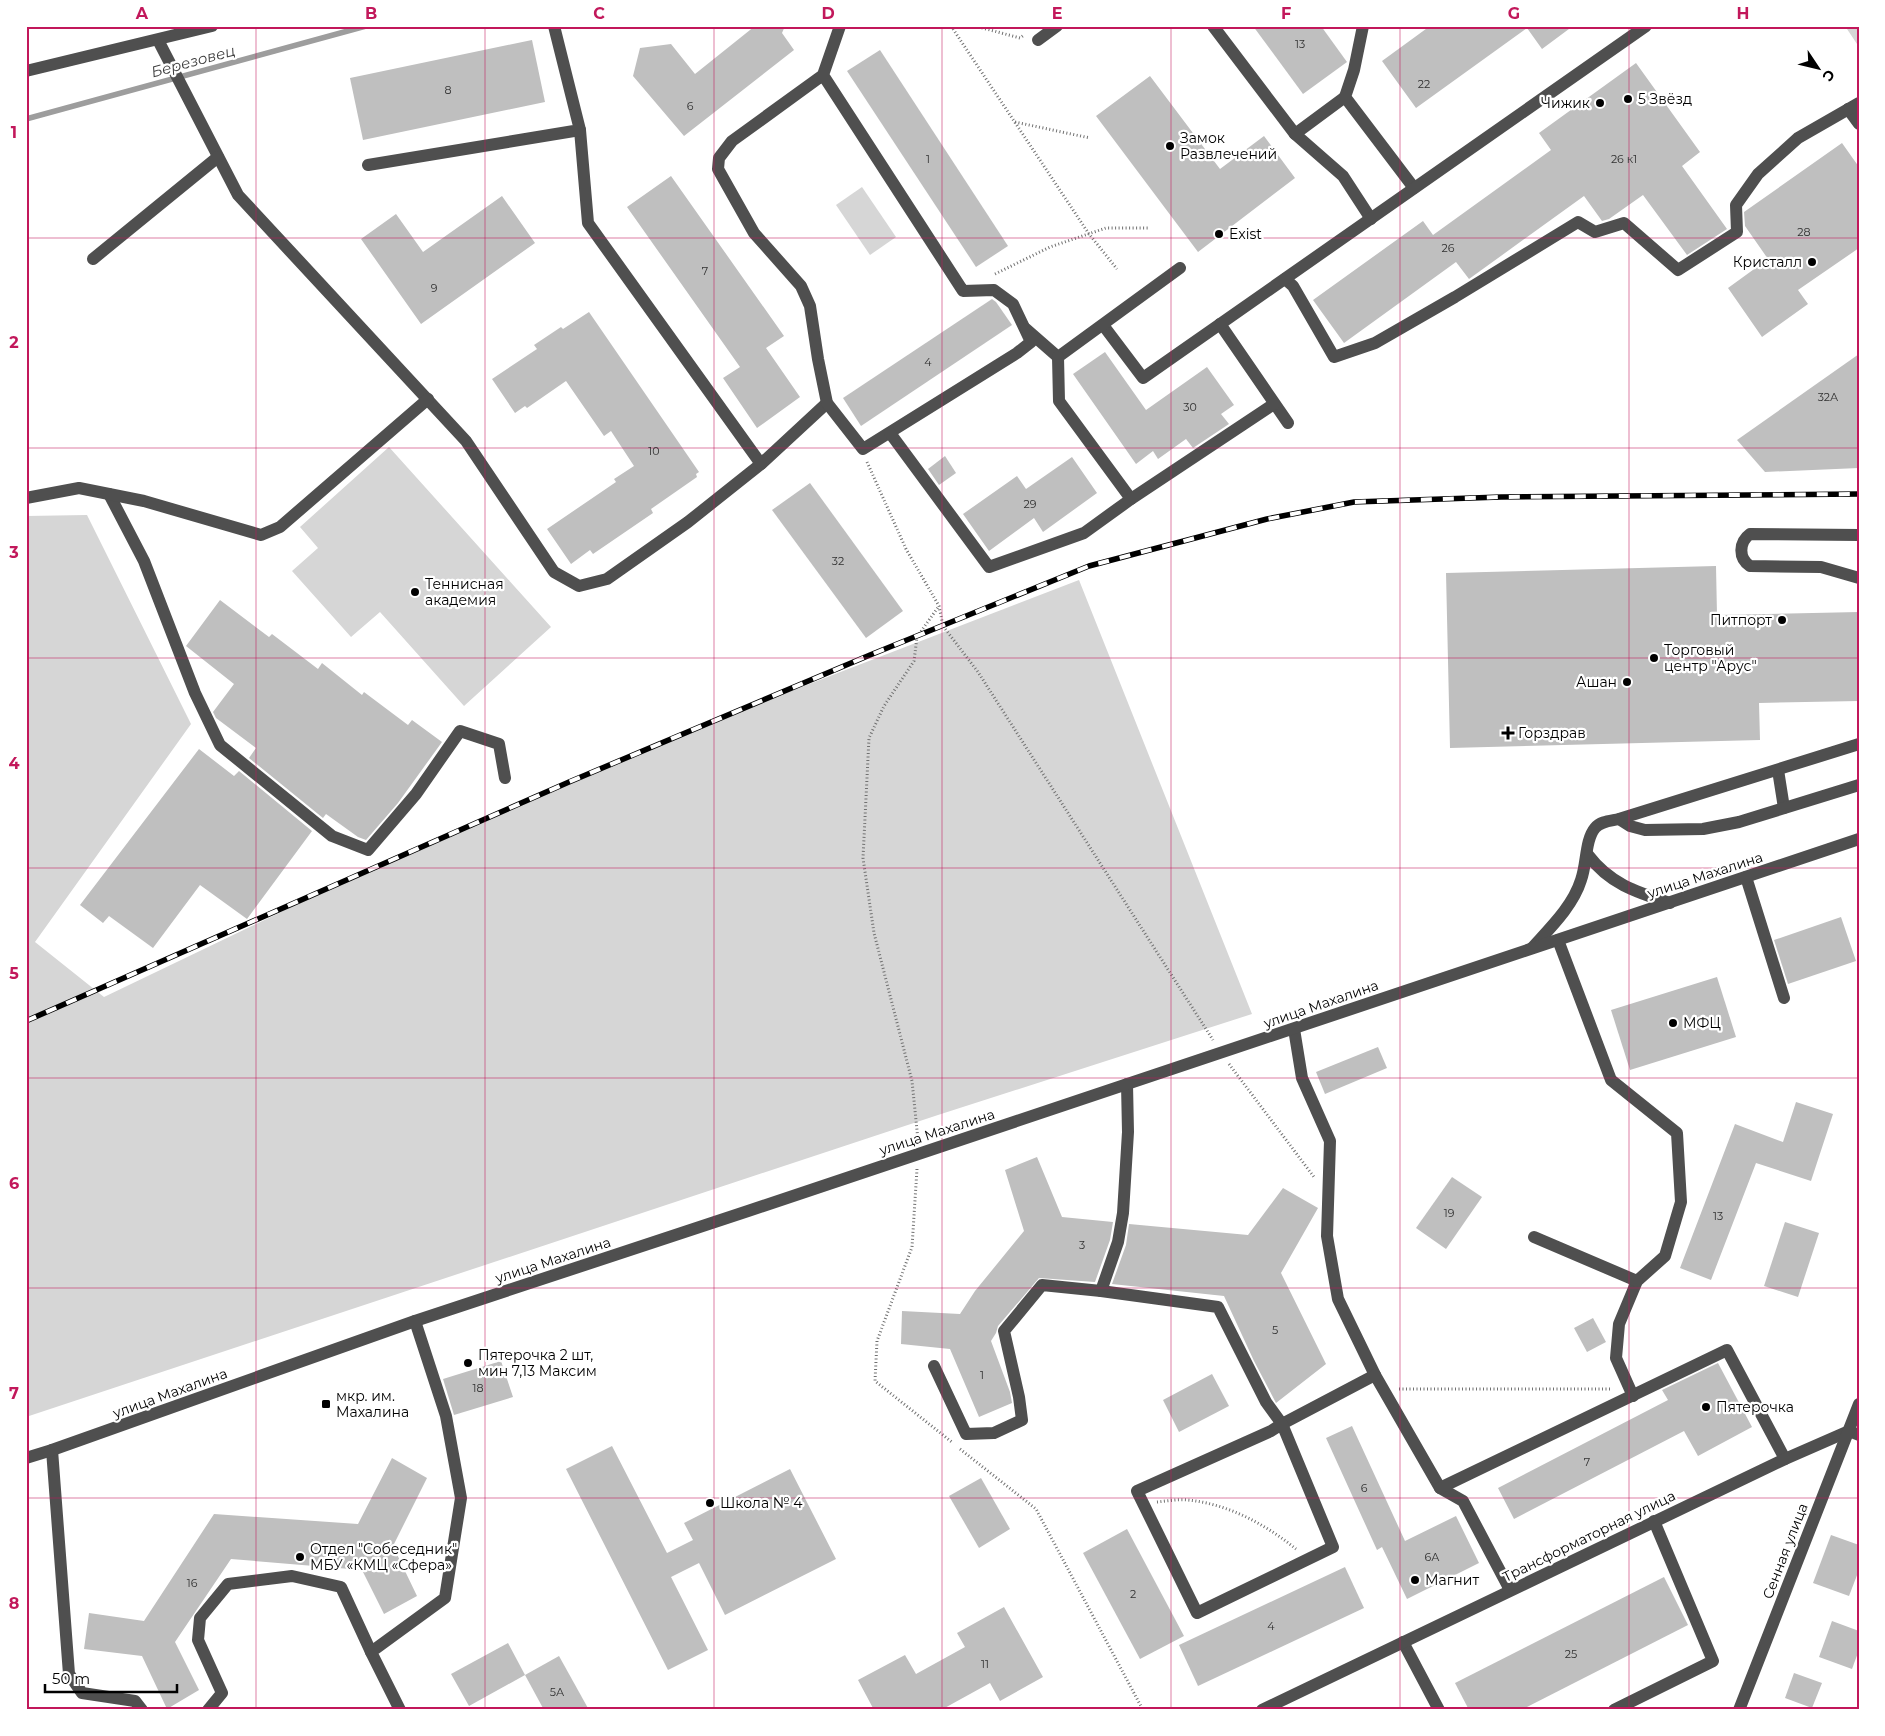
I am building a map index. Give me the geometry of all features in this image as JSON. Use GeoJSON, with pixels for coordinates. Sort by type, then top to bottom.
{"type":"FeatureCollection","features":[{"type":"Feature","properties":{"kind":"street"},"geometry":{"type":"LineString","coordinates":[[26,71],[212,26]]}},
{"type":"Feature","properties":{"kind":"street"},"geometry":{"type":"LineString","coordinates":[[554,26],[580,130],[588,223],[761,464]]}},
{"type":"Feature","properties":{"kind":"street"},"geometry":{"type":"LineString","coordinates":[[823,75],[963,290],[994,290],[1013,304],[1031,342],[1017,353],[863,449],[827,403],[810,306],[801,286],[754,233],[718,169],[719,158],[732,141],[823,75],[840,26]]}},
{"type":"Feature","properties":{"kind":"street"},"geometry":{"type":"LineString","coordinates":[[1034,35],[1057,26]]}},
{"type":"Feature","properties":{"kind":"street"},"geometry":{"type":"LineString","coordinates":[[1213,26],[1295,134],[1343,176],[1371,219]]}},
{"type":"Feature","properties":{"kind":"street"},"geometry":{"type":"LineString","coordinates":[[1295,134],[1346,97],[1363,26]]}},
{"type":"Feature","properties":{"kind":"street"},"geometry":{"type":"LineString","coordinates":[[1103,324],[1143,378],[1646,26]]}},
{"type":"Feature","properties":{"kind":"street"},"geometry":{"type":"LineString","coordinates":[[158,40],[238,195],[466,441],[554,572],[579,586],[608,579],[688,522],[761,464],[827,403]]}},
{"type":"Feature","properties":{"kind":"street"},"geometry":{"type":"LineString","coordinates":[[1346,97],[1414,188]]}},
{"type":"Feature","properties":{"kind":"street"},"geometry":{"type":"LineString","coordinates":[[1286,279],[1293,286],[1334,357],[1374,344],[1456,297],[1578,222],[1595,232],[1624,224],[1678,270],[1738,232],[1736,205],[1758,174],[1798,138],[1853,106],[1859,124]]}},
{"type":"Feature","properties":{"kind":"street"},"geometry":{"type":"LineString","coordinates":[[368,164],[580,130]]}},
{"type":"Feature","properties":{"kind":"street"},"geometry":{"type":"LineString","coordinates":[[93,259],[218,156]]}},
{"type":"Feature","properties":{"kind":"street"},"geometry":{"type":"LineString","coordinates":[[1058,357],[1180,268]]}},
{"type":"Feature","properties":{"kind":"street"},"geometry":{"type":"LineString","coordinates":[[1220,324],[1288,423]]}},
{"type":"Feature","properties":{"kind":"street"},"geometry":{"type":"LineString","coordinates":[[1025,327],[1058,357],[1059,401],[1131,499]]}},
{"type":"Feature","properties":{"kind":"street"},"geometry":{"type":"LineString","coordinates":[[26,498],[79,488],[144,501],[261,535],[280,527],[428,399]]}},
{"type":"Feature","properties":{"kind":"street"},"geometry":{"type":"LineString","coordinates":[[890,432],[989,567],[1084,532],[1274,404]]}},
{"type":"Feature","properties":{"kind":"street"},"geometry":{"type":"LineString","coordinates":[[109,494],[144,561],[195,693],[220,745],[332,836],[368,850],[416,794],[460,731],[500,744],[505,778]]}},
{"type":"Feature","properties":{"kind":"street"},"geometry":{"type":"LineString","coordinates":[[1859,535],[1750,534],[1743,541],[1742,553],[1745,563],[1750,566],[1821,567],[1859,578]]}},
{"type":"Feature","properties":{"kind":"street"},"geometry":{"type":"LineString","coordinates":[[1532,948],[1572,899],[1581,881],[1588,855],[1588,843],[1595,828],[1602,822],[1619,819],[1859,744]]}},
{"type":"Feature","properties":{"kind":"street"},"geometry":{"type":"LineString","coordinates":[[1778,770],[1784,808]]}},
{"type":"Feature","properties":{"kind":"street"},"geometry":{"type":"LineString","coordinates":[[1619,819],[1638,830],[1703,830],[1739,822],[1859,785]]}},
{"type":"Feature","properties":{"kind":"street","name":"улица Махалина"},"geometry":{"type":"LineString","coordinates":[[26,1458],[415,1321],[1859,839]]}},
{"type":"Feature","properties":{"kind":"street"},"geometry":{"type":"LineString","coordinates":[[1588,855],[1610,879],[1630,890],[1670,903]]}},
{"type":"Feature","properties":{"kind":"street"},"geometry":{"type":"LineString","coordinates":[[1746,877],[1784,998]]}},
{"type":"Feature","properties":{"kind":"street"},"geometry":{"type":"LineString","coordinates":[[1558,940],[1611,1080],[1677,1133],[1681,1202],[1666,1256],[1637,1281],[1619,1324],[1616,1358],[1632,1392]]}},
{"type":"Feature","properties":{"kind":"street"},"geometry":{"type":"LineString","coordinates":[[1294,1028],[1302,1078],[1330,1141],[1327,1236],[1338,1298],[1375,1375],[1440,1488],[1463,1501],[1510,1590]]}},
{"type":"Feature","properties":{"kind":"street"},"geometry":{"type":"LineString","coordinates":[[1101,1291],[1118,1242],[1123,1213],[1128,1132],[1127,1084]]}},
{"type":"Feature","properties":{"kind":"street"},"geometry":{"type":"LineString","coordinates":[[1534,1237],[1637,1281]]}},
{"type":"Feature","properties":{"kind":"street"},"geometry":{"type":"LineString","coordinates":[[934,1366],[966,1434],[994,1433],[1022,1420],[1019,1397],[1004,1331],[1042,1285],[1218,1307],[1266,1402],[1282,1424],[1333,1547],[1197,1613],[1137,1491],[1271,1432],[1282,1424],[1375,1375]]}},
{"type":"Feature","properties":{"kind":"street"},"geometry":{"type":"LineString","coordinates":[[372,1652],[445,1598],[461,1498],[446,1416],[415,1321]]}},
{"type":"Feature","properties":{"kind":"street"},"geometry":{"type":"LineString","coordinates":[[1440,1488],[1632,1392],[1727,1350],[1785,1459]]}},
{"type":"Feature","properties":{"kind":"street","name":"Сенная улица"},"geometry":{"type":"LineString","coordinates":[[1740,1710],[1854,1433],[1859,1404]]}},
{"type":"Feature","properties":{"kind":"street","name":"Трансформаторная улица"},"geometry":{"type":"LineString","coordinates":[[1262,1710],[1785,1459],[1854,1433]]}},
{"type":"Feature","properties":{"kind":"street"},"geometry":{"type":"LineString","coordinates":[[52,1450],[69,1674],[82,1693],[135,1702],[142,1710]]}},
{"type":"Feature","properties":{"kind":"street"},"geometry":{"type":"LineString","coordinates":[[1614,1710],[1713,1661],[1654,1521]]}},
{"type":"Feature","properties":{"kind":"street"},"geometry":{"type":"LineString","coordinates":[[208,1710],[222,1694],[198,1640],[200,1618],[228,1584],[292,1576],[340,1587],[400,1710]]}},
{"type":"Feature","properties":{"kind":"street"},"geometry":{"type":"LineString","coordinates":[[1403,1642],[1440,1710]]}},
{"type":"Feature","properties":{"kind":"path"},"geometry":{"type":"LineString","coordinates":[[951,26],[1089,234],[1117,269]]}},
{"type":"Feature","properties":{"kind":"path"},"geometry":{"type":"LineString","coordinates":[[975,26],[1020,38],[1034,35]]}},
{"type":"Feature","properties":{"kind":"path"},"geometry":{"type":"LineString","coordinates":[[1014,122],[1090,138]]}},
{"type":"Feature","properties":{"kind":"path"},"geometry":{"type":"LineString","coordinates":[[989,277],[1050,247],[1106,228],[1149,228]]}},
{"type":"Feature","properties":{"kind":"path"},"geometry":{"type":"LineString","coordinates":[[863,449],[881,497],[906,549],[939,606],[943,626],[978,672],[1221,1053],[1309,1170],[1328,1200]]}},
{"type":"Feature","properties":{"kind":"path"},"geometry":{"type":"LineString","coordinates":[[918,1154],[912,1082],[874,933],[863,858],[869,738],[884,706],[914,661],[916,637],[939,606]]}},
{"type":"Feature","properties":{"kind":"path"},"geometry":{"type":"LineString","coordinates":[[1383,1389],[1632,1392]]}},
{"type":"Feature","properties":{"kind":"path"},"geometry":{"type":"LineString","coordinates":[[1142,1500],[1155,1502],[1187,1500],[1221,1507],[1241,1514],[1266,1528],[1308,1559]]}},
{"type":"Feature","properties":{"kind":"shaded area"},"geometry":{"type":"Polygon","coordinates":[[[1845,26],[1859,26],[1859,47],[1845,26]]]}},
{"type":"Feature","properties":{"kind":"shaded area"},"geometry":{"type":"Polygon","coordinates":[[[862,187],[896,237],[870,255],[836,205],[862,187]]]}},
{"type":"Feature","properties":{"kind":"shaded area","name":"Теннисная академия"},"geometry":{"type":"Polygon","coordinates":[[[389,447],[551,627],[464,706],[380,612],[351,637],[292,571],[318,548],[300,527],[389,447]]]}},
{"type":"Feature","properties":{"kind":"shaded area"},"geometry":{"type":"Polygon","coordinates":[[[87,515],[191,724],[35,942],[104,997],[358,875],[672,737],[1079,580],[1252,1014],[938,1115],[26,1417],[26,516],[87,515]]]}},
{"type":"Feature","properties":{"kind":"building"},"geometry":{"type":"Polygon","coordinates":[[[755,26],[785,26],[782,33],[794,50],[684,136],[633,76],[640,48],[671,44],[695,74],[755,26]]]}},
{"type":"Feature","properties":{"kind":"building"},"geometry":{"type":"Polygon","coordinates":[[[1253,26],[1321,26],[1347,62],[1303,94],[1253,26]]]}},
{"type":"Feature","properties":{"kind":"building"},"geometry":{"type":"Polygon","coordinates":[[[1430,26],[1573,26],[1542,49],[1527,28],[1416,108],[1382,61],[1430,26]]]}},
{"type":"Feature","properties":{"kind":"building"},"geometry":{"type":"Polygon","coordinates":[[[532,40],[545,102],[363,140],[350,78],[532,40]]]}},
{"type":"Feature","properties":{"kind":"building"},"geometry":{"type":"Polygon","coordinates":[[[880,50],[1008,246],[976,267],[847,71],[880,50]]]}},
{"type":"Feature","properties":{"kind":"building"},"geometry":{"type":"Polygon","coordinates":[[[1636,63],[1700,152],[1682,166],[1727,229],[1687,255],[1643,195],[1609,219],[1602,221],[1584,196],[1469,279],[1456,262],[1344,343],[1313,300],[1423,221],[1433,235],[1551,150],[1539,133],[1636,63]]]}},
{"type":"Feature","properties":{"kind":"building"},"geometry":{"type":"Polygon","coordinates":[[[1150,76],[1220,169],[1264,136],[1295,178],[1198,252],[1096,116],[1150,76]]]}},
{"type":"Feature","properties":{"kind":"building"},"geometry":{"type":"Polygon","coordinates":[[[1842,143],[1859,167],[1859,248],[1798,290],[1808,304],[1762,337],[1728,288],[1768,259],[1745,226],[1744,212],[1842,143]]]}},
{"type":"Feature","properties":{"kind":"building"},"geometry":{"type":"Polygon","coordinates":[[[671,176],[784,336],[766,348],[800,397],[757,428],[723,378],[740,367],[627,207],[671,176]]]}},
{"type":"Feature","properties":{"kind":"building"},"geometry":{"type":"Polygon","coordinates":[[[502,196],[535,243],[421,324],[361,239],[396,214],[423,252],[502,196]]]}},
{"type":"Feature","properties":{"kind":"building"},"geometry":{"type":"Polygon","coordinates":[[[992,299],[1012,325],[861,426],[843,398],[992,299]]]}},
{"type":"Feature","properties":{"kind":"building"},"geometry":{"type":"Polygon","coordinates":[[[589,312],[699,472],[696,474],[697,477],[651,509],[653,513],[593,554],[590,550],[571,564],[547,529],[616,482],[614,479],[634,466],[611,431],[604,436],[566,381],[527,408],[525,406],[515,413],[492,379],[537,349],[534,345],[561,327],[563,329],[589,312]]]}},
{"type":"Feature","properties":{"kind":"building"},"geometry":{"type":"Polygon","coordinates":[[[1105,352],[1146,410],[1207,367],[1234,405],[1221,414],[1229,424],[1193,448],[1186,439],[1158,459],[1153,451],[1136,464],[1073,374],[1105,352]]]}},
{"type":"Feature","properties":{"kind":"building"},"geometry":{"type":"Polygon","coordinates":[[[1859,354],[1859,468],[1765,472],[1737,440],[1859,354]]]}},
{"type":"Feature","properties":{"kind":"building"},"geometry":{"type":"Polygon","coordinates":[[[945,456],[956,473],[939,485],[928,469],[945,456]]]}},
{"type":"Feature","properties":{"kind":"building"},"geometry":{"type":"Polygon","coordinates":[[[1072,457],[1097,493],[1043,532],[1034,518],[989,551],[963,514],[1017,476],[1026,489],[1072,457]]]}},
{"type":"Feature","properties":{"kind":"building"},"geometry":{"type":"Polygon","coordinates":[[[810,483],[903,611],[866,638],[772,510],[810,483]]]}},
{"type":"Feature","properties":{"kind":"building","name":"Торговый центр \"Арус\""},"geometry":{"type":"Polygon","coordinates":[[[1716,566],[1717,615],[1859,612],[1859,701],[1759,703],[1760,740],[1450,748],[1446,573],[1716,566]]]}},
{"type":"Feature","properties":{"kind":"building"},"geometry":{"type":"Polygon","coordinates":[[[220,600],[269,637],[272,634],[318,669],[322,663],[362,695],[364,692],[408,725],[412,720],[442,742],[398,803],[366,840],[358,837],[326,814],[323,818],[249,758],[256,748],[216,718],[213,712],[234,684],[186,646],[220,600]]]}},
{"type":"Feature","properties":{"kind":"building"},"geometry":{"type":"Polygon","coordinates":[[[199,749],[234,776],[239,771],[312,831],[247,919],[200,885],[153,948],[109,916],[103,923],[80,905],[199,749]]]}},
{"type":"Feature","properties":{"kind":"building"},"geometry":{"type":"Polygon","coordinates":[[[1841,917],[1856,961],[1788,984],[1774,940],[1841,917]]]}},
{"type":"Feature","properties":{"kind":"building"},"geometry":{"type":"Polygon","coordinates":[[[1717,977],[1736,1037],[1630,1070],[1611,1010],[1717,977]]]}},
{"type":"Feature","properties":{"kind":"building"},"geometry":{"type":"Polygon","coordinates":[[[1378,1047],[1387,1068],[1325,1094],[1316,1072],[1378,1047]]]}},
{"type":"Feature","properties":{"kind":"building"},"geometry":{"type":"Polygon","coordinates":[[[1796,1102],[1833,1114],[1811,1181],[1756,1163],[1711,1280],[1680,1268],[1735,1124],[1783,1142],[1796,1102]]]}},
{"type":"Feature","properties":{"kind":"building"},"geometry":{"type":"Polygon","coordinates":[[[1037,1157],[1062,1217],[1113,1222],[1110,1240],[1095,1282],[1039,1278],[998,1326],[991,1341],[1010,1392],[1012,1403],[979,1417],[950,1349],[901,1344],[902,1311],[960,1314],[975,1291],[1024,1231],[1005,1170],[1037,1157]]]}},
{"type":"Feature","properties":{"kind":"building"},"geometry":{"type":"Polygon","coordinates":[[[1452,1177],[1482,1197],[1446,1249],[1416,1228],[1452,1177]]]}},
{"type":"Feature","properties":{"kind":"building"},"geometry":{"type":"Polygon","coordinates":[[[1283,1188],[1318,1208],[1281,1273],[1326,1364],[1276,1403],[1224,1296],[1112,1284],[1126,1245],[1129,1224],[1248,1235],[1283,1188]]]}},
{"type":"Feature","properties":{"kind":"building"},"geometry":{"type":"Polygon","coordinates":[[[1785,1222],[1819,1233],[1798,1297],[1764,1286],[1785,1222]]]}},
{"type":"Feature","properties":{"kind":"building"},"geometry":{"type":"Polygon","coordinates":[[[1593,1318],[1606,1342],[1587,1352],[1574,1328],[1593,1318]]]}},
{"type":"Feature","properties":{"kind":"building"},"geometry":{"type":"Polygon","coordinates":[[[501,1361],[513,1397],[454,1415],[443,1379],[501,1361]]]}},
{"type":"Feature","properties":{"kind":"building"},"geometry":{"type":"Polygon","coordinates":[[[1718,1363],[1752,1427],[1698,1456],[1684,1431],[1514,1519],[1498,1488],[1668,1400],[1662,1390],[1718,1363]]]}},
{"type":"Feature","properties":{"kind":"building"},"geometry":{"type":"Polygon","coordinates":[[[1212,1374],[1229,1406],[1179,1432],[1163,1400],[1212,1374]]]}},
{"type":"Feature","properties":{"kind":"building"},"geometry":{"type":"Polygon","coordinates":[[[1352,1426],[1405,1541],[1456,1516],[1479,1563],[1407,1599],[1382,1547],[1377,1550],[1326,1438],[1352,1426]]]}},
{"type":"Feature","properties":{"kind":"building"},"geometry":{"type":"Polygon","coordinates":[[[612,1446],[667,1553],[693,1540],[684,1523],[790,1469],[836,1559],[725,1615],[699,1563],[671,1577],[708,1650],[668,1670],[566,1469],[612,1446]]]}},
{"type":"Feature","properties":{"kind":"building"},"geometry":{"type":"Polygon","coordinates":[[[392,1458],[427,1478],[393,1546],[417,1596],[384,1614],[362,1570],[231,1559],[175,1642],[199,1690],[167,1709],[142,1656],[84,1649],[89,1613],[144,1621],[214,1514],[358,1524],[392,1458]]]}},
{"type":"Feature","properties":{"kind":"building"},"geometry":{"type":"Polygon","coordinates":[[[981,1478],[1010,1529],[979,1548],[949,1496],[981,1478]]]}},
{"type":"Feature","properties":{"kind":"building"},"geometry":{"type":"Polygon","coordinates":[[[1127,1529],[1184,1636],[1140,1659],[1083,1553],[1127,1529]]]}},
{"type":"Feature","properties":{"kind":"building"},"geometry":{"type":"Polygon","coordinates":[[[1831,1535],[1859,1545],[1859,1570],[1849,1596],[1813,1583],[1831,1535]]]}},
{"type":"Feature","properties":{"kind":"building"},"geometry":{"type":"Polygon","coordinates":[[[1345,1567],[1364,1608],[1198,1686],[1179,1645],[1345,1567]]]}},
{"type":"Feature","properties":{"kind":"building"},"geometry":{"type":"Polygon","coordinates":[[[1664,1577],[1688,1625],[1521,1710],[1469,1710],[1455,1683],[1664,1577]]]}},
{"type":"Feature","properties":{"kind":"building"},"geometry":{"type":"Polygon","coordinates":[[[1004,1607],[1043,1677],[1000,1701],[990,1683],[941,1710],[874,1710],[858,1680],[905,1655],[916,1674],[965,1647],[957,1633],[1004,1607]]]}},
{"type":"Feature","properties":{"kind":"building"},"geometry":{"type":"Polygon","coordinates":[[[1832,1621],[1859,1631],[1859,1650],[1852,1669],[1819,1657],[1832,1621]]]}},
{"type":"Feature","properties":{"kind":"building"},"geometry":{"type":"Polygon","coordinates":[[[508,1643],[525,1675],[469,1706],[451,1674],[508,1643]]]}},
{"type":"Feature","properties":{"kind":"building"},"geometry":{"type":"Polygon","coordinates":[[[559,1656],[589,1710],[544,1710],[525,1675],[559,1656]]]}},
{"type":"Feature","properties":{"kind":"building"},"geometry":{"type":"Polygon","coordinates":[[[1794,1673],[1822,1683],[1812,1708],[1785,1698],[1794,1673]]]}},
{"type":"Feature","properties":{"kind":"waterway","name":"Березовец"},"geometry":{"type":"LineString","coordinates":[[26,119],[366,26]]}},
{"type":"Feature","properties":{"kind":"railway"},"geometry":{"type":"LineString","coordinates":[[26,1021],[569,782],[870,655],[1089,566],[1267,519],[1354,502],[1501,497],[1859,494]]}},
{"type":"Feature","properties":{"kind":"place","name":"5 Звёзд"},"geometry":{"type":"Point","coordinates":[1628,99]}},
{"type":"Feature","properties":{"kind":"place","name":"Чижик"},"geometry":{"type":"Point","coordinates":[1600,103]}},
{"type":"Feature","properties":{"kind":"place","name":"Замок Развлечений"},"geometry":{"type":"Point","coordinates":[1170,146]}},
{"type":"Feature","properties":{"kind":"place","name":"Exist"},"geometry":{"type":"Point","coordinates":[1219,234]}},
{"type":"Feature","properties":{"kind":"place","name":"Кристалл"},"geometry":{"type":"Point","coordinates":[1812,262]}},
{"type":"Feature","properties":{"kind":"place","name":"Теннисная академия"},"geometry":{"type":"Point","coordinates":[415,592]}},
{"type":"Feature","properties":{"kind":"place","name":"Питпорт"},"geometry":{"type":"Point","coordinates":[1782,620]}},
{"type":"Feature","properties":{"kind":"place","name":"Торговый центр \"Арус\""},"geometry":{"type":"Point","coordinates":[1654,658]}},
{"type":"Feature","properties":{"kind":"place","name":"Ашан"},"geometry":{"type":"Point","coordinates":[1627,682]}},
{"type":"Feature","properties":{"kind":"place","name":"Горздрав"},"geometry":{"type":"Point","coordinates":[1508,733]}},
{"type":"Feature","properties":{"kind":"place","name":"МФЦ"},"geometry":{"type":"Point","coordinates":[1673,1023]}},
{"type":"Feature","properties":{"kind":"place","name":"Пятерочка 2 шт, мин 7,13 Максим"},"geometry":{"type":"Point","coordinates":[468,1363]}},
{"type":"Feature","properties":{"kind":"place","name":"мкр. им. Махалина"},"geometry":{"type":"Point","coordinates":[326,1404]}},
{"type":"Feature","properties":{"kind":"place","name":"Пятерочка"},"geometry":{"type":"Point","coordinates":[1706,1407]}},
{"type":"Feature","properties":{"kind":"place","name":"Школа № 4"},"geometry":{"type":"Point","coordinates":[710,1503]}},
{"type":"Feature","properties":{"kind":"place","name":"Отдел \"Собеседник\" МБУ «КМЦ «Сфера»"},"geometry":{"type":"Point","coordinates":[300,1557]}},
{"type":"Feature","properties":{"kind":"place","name":"Магнит"},"geometry":{"type":"Point","coordinates":[1415,1580]}}]}
